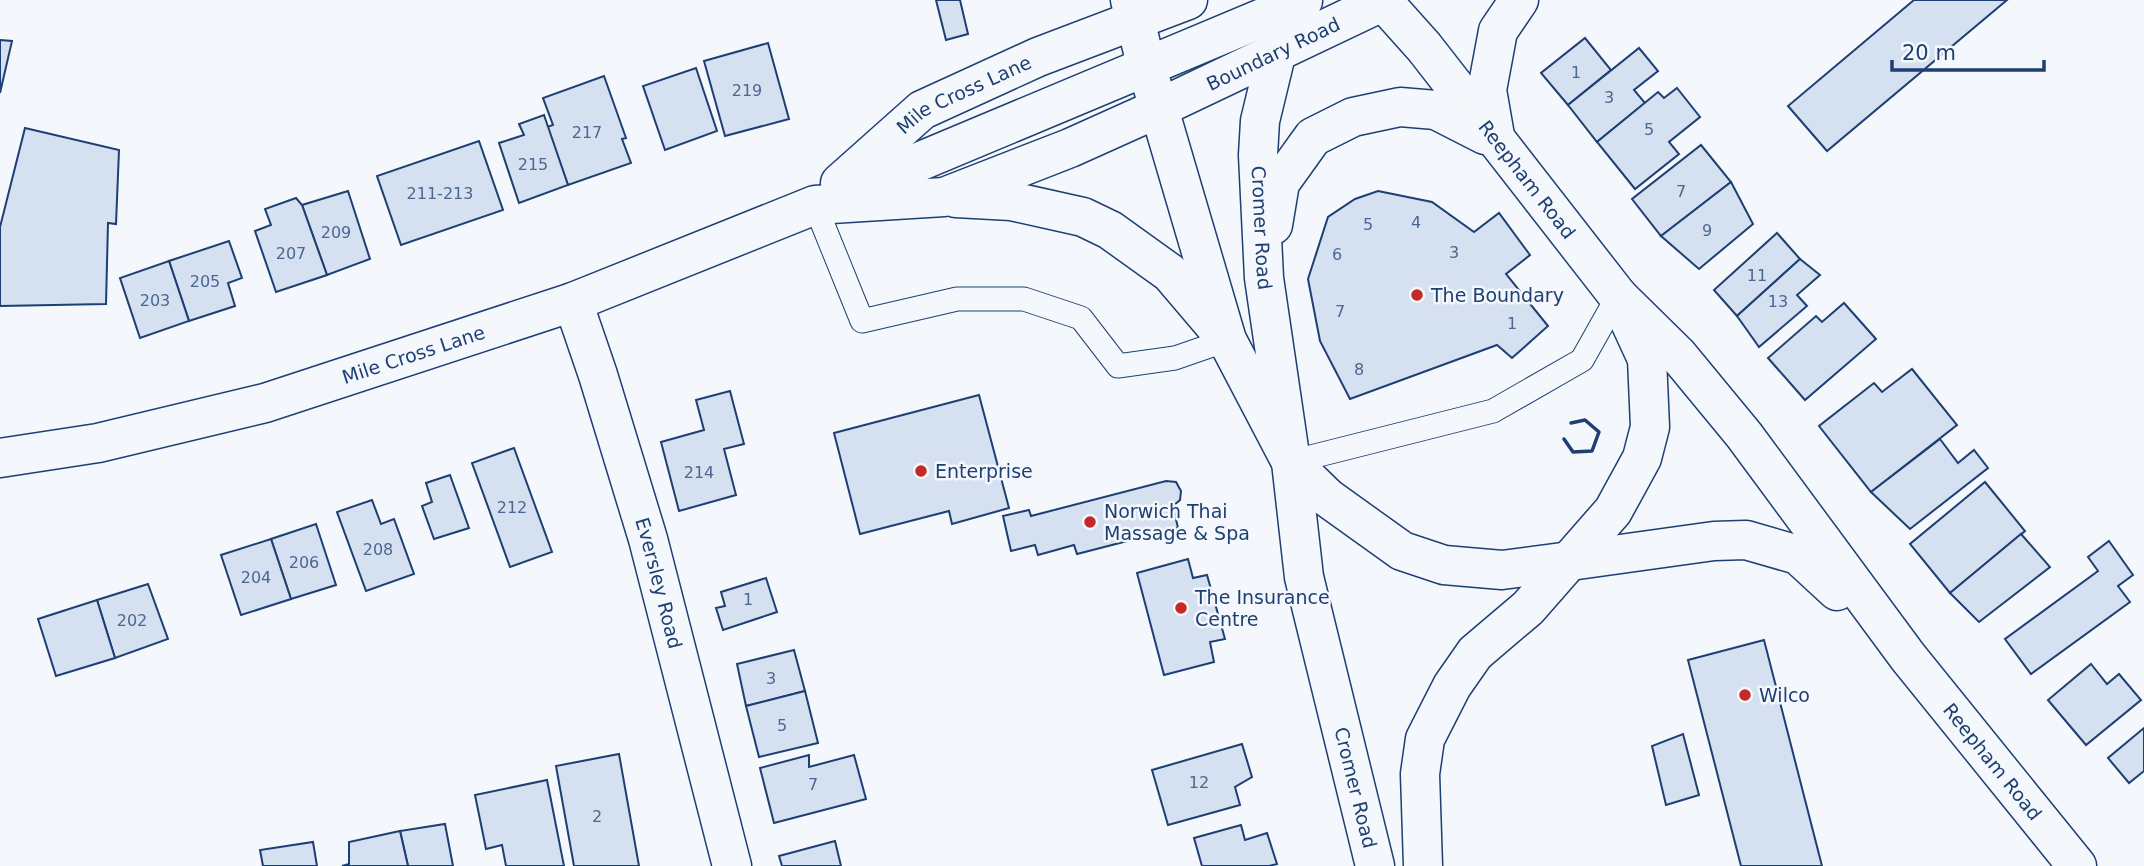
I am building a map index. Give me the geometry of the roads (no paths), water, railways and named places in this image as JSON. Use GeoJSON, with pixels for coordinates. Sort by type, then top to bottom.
{"type":"FeatureCollection","features":[{"type":"Feature","properties":{"kind":"main road"},"geometry":{"type":"LineString","coordinates":[[1132,10],[1188,0]]}},
{"type":"Feature","properties":{"kind":"main road"},"geometry":{"type":"LineString","coordinates":[[1159,108],[1191,49],[1206,0]]}},
{"type":"Feature","properties":{"kind":"main road"},"geometry":{"type":"LineString","coordinates":[[1382,0],[1424,47],[1496,141]]}},
{"type":"Feature","properties":{"kind":"main road","name":"Boundary Road"},"geometry":{"type":"LineString","coordinates":[[1159,108],[1382,0]]}},
{"type":"Feature","properties":{"kind":"main road"},"geometry":{"type":"LineString","coordinates":[[1496,141],[1487,90],[1498,31],[1519,0]]}},
{"type":"Feature","properties":{"kind":"main road"},"geometry":{"type":"LineString","coordinates":[[815,205],[1028,114],[1147,68],[1299,1]]}},
{"type":"Feature","properties":{"kind":"main road","name":"Cromer Road"},"geometry":{"type":"LineString","coordinates":[[1299,1],[1282,30],[1260,121],[1258,155],[1265,278],[1304,577],[1375,866]]}},
{"type":"Feature","properties":{"kind":"main road","name":"Cromer Road"},"geometry":{"type":"LineString","coordinates":[[1132,10],[1227,340],[1291,462]]}},
{"type":"Feature","properties":{"kind":"main road","name":"Mile Cross Lane"},"geometry":{"type":"LineString","coordinates":[[815,205],[939,96],[1038,57],[1132,10]]}},
{"type":"Feature","properties":{"kind":"main road","name":"Reepham Road"},"geometry":{"type":"LineString","coordinates":[[1265,278],[1280,183],[1313,137],[1353,117],[1400,107],[1436,110],[1496,141],[1618,296],[1678,355],[1744,435],[1908,657],[2077,866]]}},
{"type":"Feature","properties":{"kind":"main road","name":"Mile Cross Lane"},"geometry":{"type":"LineString","coordinates":[[0,458],[98,443],[265,403],[573,302],[815,205],[944,197],[1070,148],[1159,108]]}},
{"type":"Feature","properties":{"kind":"main road","name":"Cromer Road"},"geometry":{"type":"LineString","coordinates":[[944,197],[1011,201],[1083,217],[1110,230],[1170,274],[1227,340]]}},
{"type":"Feature","properties":{"kind":"main road","name":"Reepham Road"},"geometry":{"type":"LineString","coordinates":[[1570,561],[1613,511],[1642,458],[1650,427],[1647,359],[1618,296]]}},
{"type":"Feature","properties":{"kind":"main road","name":"Eversley Road"},"geometry":{"type":"LineString","coordinates":[[573,302],[648,539],[732,866]]}},
{"type":"Feature","properties":{"kind":"main road","name":"Reepham Road"},"geometry":{"type":"LineString","coordinates":[[1291,462],[1328,498],[1373,532],[1402,551],[1444,565],[1502,570],[1714,541],[1746,540],[1798,555],[1908,657]]}},
{"type":"Feature","properties":{"kind":"main road"},"geometry":{"type":"LineString","coordinates":[[1423,866],[1420,774],[1425,739],[1452,687],[1475,653],[1528,608],[1570,561]]}},
{"type":"Feature","properties":{"kind":"lane"},"geometry":{"type":"LineString","coordinates":[[815,205],[862,321],[957,299],[1024,299],[1081,318],[1118,366],[1175,358],[1227,340]]}},
{"type":"Feature","properties":{"kind":"lane"},"geometry":{"type":"LineString","coordinates":[[1291,462],[1493,411],[1582,360],[1618,296]]}},
{"type":"Feature","properties":{"kind":"place","name":"The Boundary"},"geometry":{"type":"Point","coordinates":[1417,295]}},
{"type":"Feature","properties":{"kind":"place","name":"Enterprise"},"geometry":{"type":"Point","coordinates":[921,471]}},
{"type":"Feature","properties":{"kind":"place","name":"Norwich Thai Massage & Spa"},"geometry":{"type":"Point","coordinates":[1090,522]}},
{"type":"Feature","properties":{"kind":"place","name":"The Insurance Centre"},"geometry":{"type":"Point","coordinates":[1181,608]}},
{"type":"Feature","properties":{"kind":"place","name":"Wilco"},"geometry":{"type":"Point","coordinates":[1745,695]}}]}
